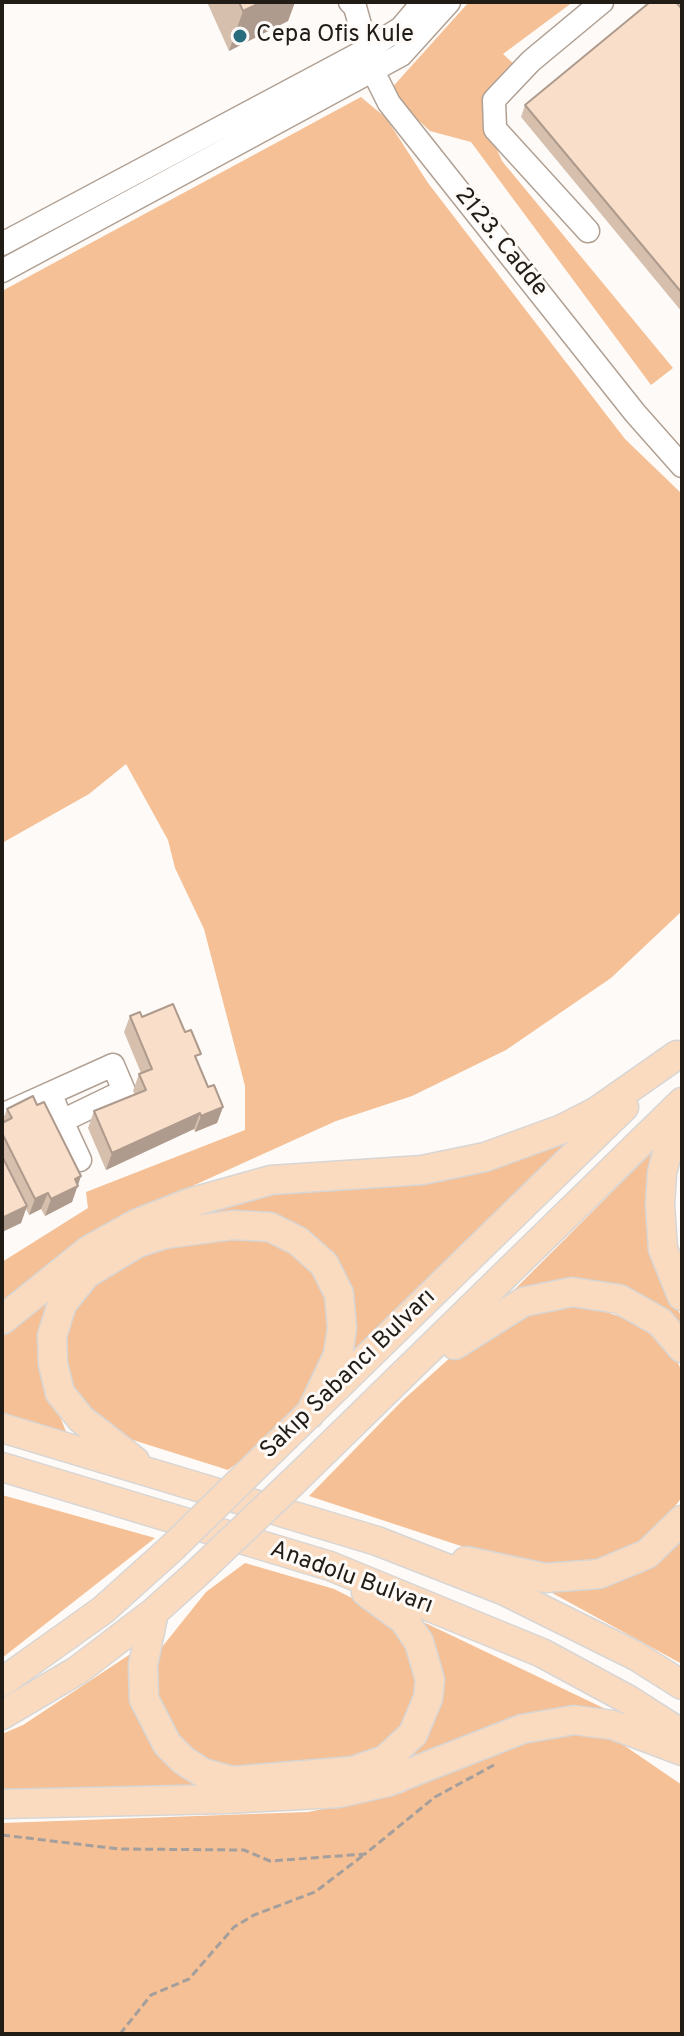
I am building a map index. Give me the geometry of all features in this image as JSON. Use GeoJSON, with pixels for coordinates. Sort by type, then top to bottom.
{"type":"FeatureCollection","features":[{"type":"Feature","properties":{"kind":"main road"},"geometry":{"type":"LineString","coordinates":[[2,1320],[77,1258],[136,1224],[189,1203],[271,1180],[422,1170],[485,1157],[562,1129],[597,1111],[680,1053]]}},
{"type":"Feature","properties":{"kind":"main road","name":"Sakıp Sabancı Bulvarı"},"geometry":{"type":"LineString","coordinates":[[2,1682],[103,1610],[173,1547],[680,1053]]}},
{"type":"Feature","properties":{"kind":"main road","name":"Sakıp Sabancı Bulvarı"},"geometry":{"type":"LineString","coordinates":[[2,1715],[78,1670],[154,1612],[194,1576],[371,1408],[682,1102]]}},
{"type":"Feature","properties":{"kind":"main road"},"geometry":{"type":"LineString","coordinates":[[682,1116],[672,1134],[662,1173],[660,1205],[663,1249],[682,1296]]}},
{"type":"Feature","properties":{"kind":"main road"},"geometry":{"type":"LineString","coordinates":[[148,1471],[81,1419],[60,1393],[53,1364],[52,1336],[62,1304],[86,1274],[137,1243],[192,1228],[252,1225],[286,1234],[312,1252],[333,1279],[342,1311],[342,1328],[338,1355],[310,1414]]}},
{"type":"Feature","properties":{"kind":"main road"},"geometry":{"type":"LineString","coordinates":[[371,1408],[500,1315],[523,1302],[572,1292],[619,1299],[660,1322],[682,1348]]}},
{"type":"Feature","properties":{"kind":"main road","name":"Anadolu Bulvarı"},"geometry":{"type":"LineString","coordinates":[[2,1428],[377,1541],[505,1591],[636,1656],[682,1685]]}},
{"type":"Feature","properties":{"kind":"main road","name":"Anadolu Bulvarı"},"geometry":{"type":"LineString","coordinates":[[2,1467],[330,1566],[542,1653],[629,1700],[682,1734]]}},
{"type":"Feature","properties":{"kind":"main road"},"geometry":{"type":"LineString","coordinates":[[377,1541],[545,1578],[599,1574],[647,1554],[682,1520]]}},
{"type":"Feature","properties":{"kind":"main road"},"geometry":{"type":"LineString","coordinates":[[154,1612],[143,1665],[144,1699],[167,1744],[183,1760],[203,1773],[232,1781],[370,1766],[385,1760],[413,1734],[428,1698],[428,1663],[404,1620],[330,1566]]}},
{"type":"Feature","properties":{"kind":"main road"},"geometry":{"type":"LineString","coordinates":[[2,1675],[34,1662]]}},
{"type":"Feature","properties":{"kind":"main road"},"geometry":{"type":"LineString","coordinates":[[2,1804],[339,1793],[387,1782],[522,1729],[574,1720],[613,1725],[682,1751]]}},
{"type":"Feature","properties":{"kind":"street"},"geometry":{"type":"LineString","coordinates":[[2,271],[370,60],[423,2]]}},
{"type":"Feature","properties":{"kind":"street"},"geometry":{"type":"LineString","coordinates":[[2,244],[370,60],[412,46],[449,2]]}},
{"type":"Feature","properties":{"kind":"street"},"geometry":{"type":"LineString","coordinates":[[588,231],[495,129],[494,100],[531,61],[602,2]]}},
{"type":"Feature","properties":{"kind":"street","name":"2123. Cadde"},"geometry":{"type":"LineString","coordinates":[[354,4],[370,60],[399,117],[635,413],[682,466]]}},
{"type":"Feature","properties":{"kind":"street"},"geometry":{"type":"LineString","coordinates":[[2,1115],[113,1065],[124,1091],[62,1121]]}},
{"type":"Feature","properties":{"kind":"street"},"geometry":{"type":"LineString","coordinates":[[51,1095],[80,1160]]}},
{"type":"Feature","properties":{"kind":"path"},"geometry":{"type":"LineString","coordinates":[[120,2034],[151,1995],[189,1979],[234,1927],[254,1915],[315,1892],[365,1854]]}},
{"type":"Feature","properties":{"kind":"shaded area"},"geometry":{"type":"Polygon","coordinates":[[[469,2],[573,2],[503,54],[516,66],[487,127],[502,161],[673,368],[651,385],[471,142],[430,131],[388,92],[469,2]]]}},
{"type":"Feature","properties":{"kind":"shaded area"},"geometry":{"type":"Polygon","coordinates":[[[361,97],[386,118],[428,183],[625,439],[682,494],[682,911],[611,978],[506,1050],[412,1096],[336,1121],[115,1221],[2,1301],[2,1262],[88,1208],[86,1192],[245,1130],[245,1086],[204,929],[175,868],[168,840],[126,764],[89,794],[2,843],[2,291],[361,97]]]}},
{"type":"Feature","properties":{"kind":"shaded area"},"geometry":{"type":"Polygon","coordinates":[[[589,1131],[343,1371],[328,1258],[226,1216],[68,1282],[48,1387],[67,1434],[2,1412],[2,1334],[106,1250],[222,1199],[589,1131]]]}},
{"type":"Feature","properties":{"kind":"shaded area"},"geometry":{"type":"Polygon","coordinates":[[[660,1144],[674,1304],[682,1317],[682,1340],[653,1312],[504,1300],[660,1144]]]}},
{"type":"Feature","properties":{"kind":"shaded area"},"geometry":{"type":"Polygon","coordinates":[[[245,1233],[291,1249],[318,1273],[330,1308],[331,1345],[308,1396],[264,1443],[228,1470],[133,1440],[82,1412],[58,1366],[63,1327],[81,1292],[156,1245],[245,1233]]]}},
{"type":"Feature","properties":{"kind":"shaded area"},"geometry":{"type":"Polygon","coordinates":[[[589,1306],[635,1322],[674,1354],[682,1372],[682,1497],[648,1542],[601,1567],[540,1572],[309,1496],[402,1401],[472,1338],[528,1307],[589,1306]]]}},
{"type":"Feature","properties":{"kind":"shaded area"},"geometry":{"type":"Polygon","coordinates":[[[2,1495],[155,1538],[2,1658],[2,1495]]]}},
{"type":"Feature","properties":{"kind":"shaded area"},"geometry":{"type":"Polygon","coordinates":[[[682,1534],[682,1664],[543,1588],[569,1591],[642,1573],[673,1547],[682,1534]]]}},
{"type":"Feature","properties":{"kind":"shaded area"},"geometry":{"type":"Polygon","coordinates":[[[245,1563],[334,1589],[386,1615],[416,1666],[413,1706],[393,1739],[366,1760],[252,1776],[183,1758],[152,1687],[158,1652],[206,1592],[245,1563]]]}},
{"type":"Feature","properties":{"kind":"shaded area"},"geometry":{"type":"Polygon","coordinates":[[[415,1618],[616,1714],[581,1714],[519,1723],[371,1782],[348,1788],[287,1793],[2,1797],[2,1734],[23,1725],[132,1653],[138,1660],[135,1681],[140,1715],[158,1755],[191,1782],[229,1789],[283,1790],[347,1785],[377,1776],[409,1750],[426,1729],[436,1705],[437,1659],[415,1618]]]}},
{"type":"Feature","properties":{"kind":"shaded area"},"geometry":{"type":"Polygon","coordinates":[[[600,1729],[682,1785],[682,2034],[2,2034],[2,1823],[308,1812],[402,1793],[474,1757],[550,1731],[600,1729]]]}},
{"type":"Feature","properties":{"kind":"building"},"geometry":{"type":"Polygon","coordinates":[[[239,2],[262,2],[243,11],[239,2]]]}},
{"type":"Feature","properties":{"kind":"building"},"geometry":{"type":"Polygon","coordinates":[[[650,2],[676,2],[682,9],[682,293],[525,105],[650,2]]]}},
{"type":"Feature","properties":{"kind":"building"},"geometry":{"type":"Polygon","coordinates":[[[173,1004],[185,1032],[191,1030],[201,1054],[195,1056],[208,1087],[214,1085],[223,1107],[201,1116],[200,1113],[112,1153],[94,1111],[146,1090],[139,1074],[152,1069],[130,1016],[140,1012],[142,1017],[173,1004]]]}},
{"type":"Feature","properties":{"kind":"building"},"geometry":{"type":"Polygon","coordinates":[[[33,1096],[37,1105],[44,1102],[81,1176],[75,1179],[78,1186],[51,1199],[48,1193],[35,1199],[2,1133],[2,1123],[12,1118],[7,1109],[33,1096]]]}},
{"type":"Feature","properties":{"kind":"building"},"geometry":{"type":"Polygon","coordinates":[[[2,1156],[27,1206],[2,1218],[2,1156]]]}},
{"type":"Feature","properties":{"kind":"place","name":"Cepa Ofis Kule"},"geometry":{"type":"Point","coordinates":[240,36]}}]}
